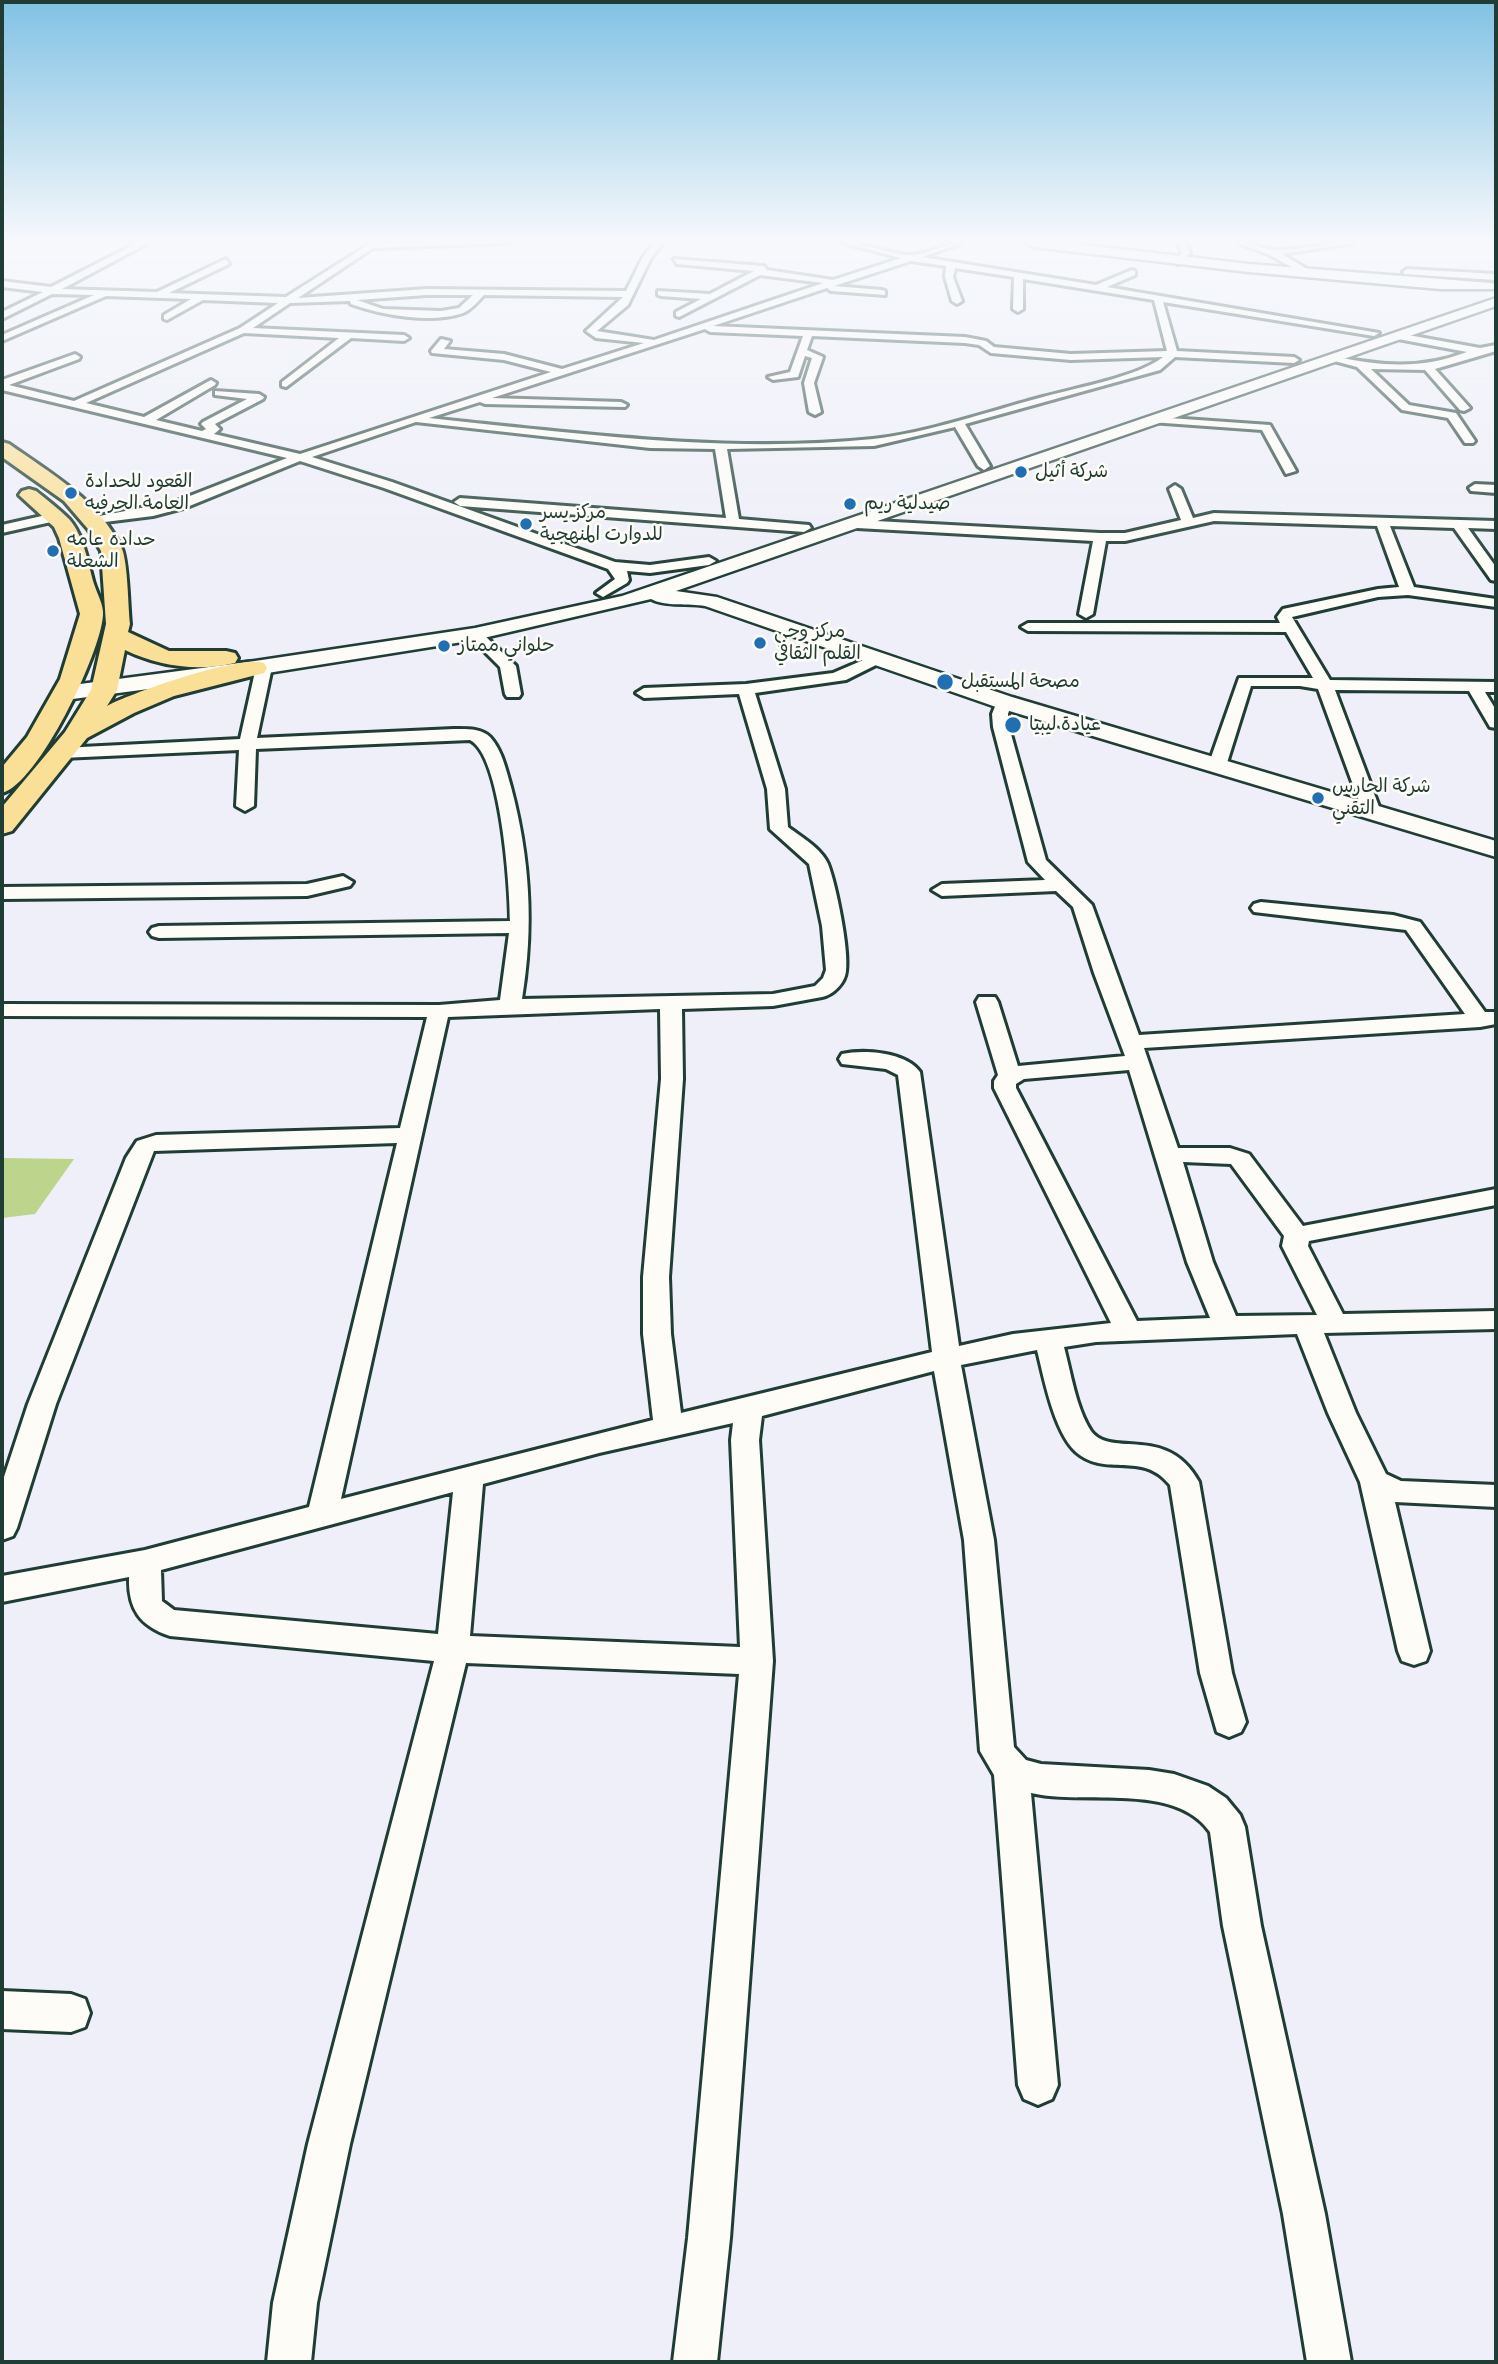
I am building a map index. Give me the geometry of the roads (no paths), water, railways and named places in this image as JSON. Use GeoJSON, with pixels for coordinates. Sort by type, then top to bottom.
{"type":"FeatureCollection","features":[{"type":"Feature","properties":{"kind":"main road"},"geometry":{"type":"LineString","coordinates":[[626,601],[804,528],[1314,353]]}},
{"type":"Feature","properties":{"kind":"main road"},"geometry":{"type":"LineString","coordinates":[[68,744],[112,712],[148,695],[186,683],[251,664],[466,622],[710,567],[857,524],[1349,353]]}},
{"type":"Feature","properties":{"kind":"main road"},"geometry":{"type":"LineString","coordinates":[[1069,437],[1091,442]]}},
{"type":"Feature","properties":{"kind":"main road"},"geometry":{"type":"LineString","coordinates":[[2,448],[72,497],[94,521],[112,551],[117,636],[106,683],[68,744],[2,825]]}},
{"type":"Feature","properties":{"kind":"main road"},"geometry":{"type":"LineString","coordinates":[[2,475],[55,517],[70,538],[92,614],[69,686],[37,740],[2,785]]}},
{"type":"Feature","properties":{"kind":"main road"},"geometry":{"type":"LineString","coordinates":[[710,567],[702,587],[703,595],[710,601]]}},
{"type":"Feature","properties":{"kind":"main road"},"geometry":{"type":"LineString","coordinates":[[69,686],[475,634],[626,601],[675,596],[710,601],[875,660],[1004,702],[1496,849]]}},
{"type":"Feature","properties":{"kind":"main road"},"geometry":{"type":"LineString","coordinates":[[117,636],[144,652],[159,657],[251,664]]}},
{"type":"Feature","properties":{"kind":"street"},"geometry":{"type":"LineString","coordinates":[[73,405],[190,353]]}},
{"type":"Feature","properties":{"kind":"street"},"geometry":{"type":"LineString","coordinates":[[286,384],[325,353]]}},
{"type":"Feature","properties":{"kind":"street"},"geometry":{"type":"LineString","coordinates":[[462,353],[504,357],[562,372]]}},
{"type":"Feature","properties":{"kind":"street"},"geometry":{"type":"LineString","coordinates":[[94,521],[130,517],[172,506],[299,457],[622,353]]}},
{"type":"Feature","properties":{"kind":"street"},"geometry":{"type":"LineString","coordinates":[[773,377],[794,375],[800,353]]}},
{"type":"Feature","properties":{"kind":"street"},"geometry":{"type":"LineString","coordinates":[[808,353],[818,357],[809,383],[815,412]]}},
{"type":"Feature","properties":{"kind":"street"},"geometry":{"type":"LineString","coordinates":[[1029,353],[1071,357],[1173,354],[1294,360]]}},
{"type":"Feature","properties":{"kind":"street"},"geometry":{"type":"LineString","coordinates":[[1332,359],[1361,365],[1428,367],[1467,353]]}},
{"type":"Feature","properties":{"kind":"street"},"geometry":{"type":"LineString","coordinates":[[413,419],[649,444],[721,446],[873,442],[958,422],[1156,368],[1173,354]]}},
{"type":"Feature","properties":{"kind":"street"},"geometry":{"type":"LineString","coordinates":[[2,386],[75,357]]}},
{"type":"Feature","properties":{"kind":"street"},"geometry":{"type":"LineString","coordinates":[[1361,365],[1406,408],[1452,415],[1469,441]]}},
{"type":"Feature","properties":{"kind":"street"},"geometry":{"type":"LineString","coordinates":[[1428,367],[1464,408]]}},
{"type":"Feature","properties":{"kind":"street"},"geometry":{"type":"LineString","coordinates":[[146,421],[211,383]]}},
{"type":"Feature","properties":{"kind":"street"},"geometry":{"type":"LineString","coordinates":[[2,386],[299,457],[613,566],[650,569],[710,567]]}},
{"type":"Feature","properties":{"kind":"street"},"geometry":{"type":"LineString","coordinates":[[203,435],[214,429],[207,424],[260,397],[219,393]]}},
{"type":"Feature","properties":{"kind":"street"},"geometry":{"type":"LineString","coordinates":[[467,401],[621,405]]}},
{"type":"Feature","properties":{"kind":"street"},"geometry":{"type":"LineString","coordinates":[[1155,420],[1266,427],[1290,471]]}},
{"type":"Feature","properties":{"kind":"street"},"geometry":{"type":"LineString","coordinates":[[958,422],[984,466]]}},
{"type":"Feature","properties":{"kind":"street"},"geometry":{"type":"LineString","coordinates":[[721,446],[733,522]]}},
{"type":"Feature","properties":{"kind":"street"},"geometry":{"type":"LineString","coordinates":[[1175,488],[1188,521]]}},
{"type":"Feature","properties":{"kind":"street"},"geometry":{"type":"LineString","coordinates":[[1475,488],[1496,489]]}},
{"type":"Feature","properties":{"kind":"street"},"geometry":{"type":"LineString","coordinates":[[428,500],[804,528]]}},
{"type":"Feature","properties":{"kind":"street"},"geometry":{"type":"LineString","coordinates":[[2,529],[55,517]]}},
{"type":"Feature","properties":{"kind":"street"},"geometry":{"type":"LineString","coordinates":[[857,524],[1100,537],[1137,535],[1214,517],[1496,525]]}},
{"type":"Feature","properties":{"kind":"street"},"geometry":{"type":"LineString","coordinates":[[1382,521],[1408,591]]}},
{"type":"Feature","properties":{"kind":"street"},"geometry":{"type":"LineString","coordinates":[[1458,524],[1491,563],[1496,577]]}},
{"type":"Feature","properties":{"kind":"street"},"geometry":{"type":"LineString","coordinates":[[1086,614],[1100,537]]}},
{"type":"Feature","properties":{"kind":"street"},"geometry":{"type":"LineString","coordinates":[[603,593],[622,580],[621,573],[613,566]]}},
{"type":"Feature","properties":{"kind":"street"},"geometry":{"type":"LineString","coordinates":[[1372,812],[1325,685],[1284,617],[1297,608],[1378,593],[1408,591],[1496,603]]}},
{"type":"Feature","properties":{"kind":"street"},"geometry":{"type":"LineString","coordinates":[[1028,627],[1291,628]]}},
{"type":"Feature","properties":{"kind":"street"},"geometry":{"type":"LineString","coordinates":[[475,634],[508,666],[513,694]]}},
{"type":"Feature","properties":{"kind":"street"},"geometry":{"type":"LineString","coordinates":[[644,693],[746,689],[833,678],[846,675],[875,660]]}},
{"type":"Feature","properties":{"kind":"street"},"geometry":{"type":"LineString","coordinates":[[245,806],[251,664]]}},
{"type":"Feature","properties":{"kind":"street"},"geometry":{"type":"LineString","coordinates":[[1217,766],[1245,681],[1496,687]]}},
{"type":"Feature","properties":{"kind":"street"},"geometry":{"type":"LineString","coordinates":[[1474,687],[1496,723]]}},
{"type":"Feature","properties":{"kind":"street"},"geometry":{"type":"LineString","coordinates":[[2,1010],[439,1011],[510,1006],[741,1001],[801,996],[822,991],[833,980],[836,970],[832,926],[818,863],[806,849],[779,829],[776,789],[746,689]]}},
{"type":"Feature","properties":{"kind":"street"},"geometry":{"type":"LineString","coordinates":[[1004,702],[1000,713],[1001,727],[1037,862],[1082,905],[1104,973],[1163,1131],[1184,1215],[1213,1297],[1227,1326]]}},
{"type":"Feature","properties":{"kind":"street"},"geometry":{"type":"LineString","coordinates":[[68,744],[248,743],[454,734],[479,737],[486,742],[496,764],[514,829],[521,927],[517,972],[510,1006]]}},
{"type":"Feature","properties":{"kind":"street"},"geometry":{"type":"LineString","coordinates":[[2,893],[307,890],[343,882]]}},
{"type":"Feature","properties":{"kind":"street"},"geometry":{"type":"LineString","coordinates":[[942,890],[1061,885]]}},
{"type":"Feature","properties":{"kind":"street"},"geometry":{"type":"LineString","coordinates":[[1261,908],[1393,921],[1413,926],[1488,1019]]}},
{"type":"Feature","properties":{"kind":"street"},"geometry":{"type":"LineString","coordinates":[[159,932],[521,927]]}},
{"type":"Feature","properties":{"kind":"street"},"geometry":{"type":"LineString","coordinates":[[668,1427],[657,1334],[656,1277],[672,1079],[671,1001]]}},
{"type":"Feature","properties":{"kind":"street"},"geometry":{"type":"LineString","coordinates":[[987,1002],[1010,1076]]}},
{"type":"Feature","properties":{"kind":"street"},"geometry":{"type":"LineString","coordinates":[[322,1515],[439,1011]]}},
{"type":"Feature","properties":{"kind":"street"},"geometry":{"type":"LineString","coordinates":[[1129,1332],[1015,1111],[1005,1088],[1005,1081],[1010,1076],[1135,1052],[1488,1019]]}},
{"type":"Feature","properties":{"kind":"street"},"geometry":{"type":"LineString","coordinates":[[850,1059],[888,1062],[901,1065],[909,1072],[947,1358],[979,1540],[996,1751],[1011,1769],[1035,1778],[1060,1782],[1164,1785],[1188,1793],[1220,1812],[1227,1826],[1242,1926],[1304,2214],[1329,2362]]}},
{"type":"Feature","properties":{"kind":"street"},"geometry":{"type":"LineString","coordinates":[[2,1528],[42,1405],[145,1146],[167,1141],[409,1135]]}},
{"type":"Feature","properties":{"kind":"street"},"geometry":{"type":"LineString","coordinates":[[1168,1155],[1230,1155],[1240,1159],[1297,1236],[1295,1246],[1322,1325],[1342,1413],[1375,1482],[1414,1651]]}},
{"type":"Feature","properties":{"kind":"street"},"geometry":{"type":"LineString","coordinates":[[1297,1236],[1496,1197]]}},
{"type":"Feature","properties":{"kind":"street"},"geometry":{"type":"LineString","coordinates":[[2,1589],[145,1562],[599,1442],[749,1409],[947,1358],[1048,1340],[1129,1332],[1227,1326],[1496,1320]]}},
{"type":"Feature","properties":{"kind":"street"},"geometry":{"type":"LineString","coordinates":[[1048,1340],[1076,1431],[1087,1446],[1102,1451],[1154,1457],[1171,1465],[1184,1482],[1216,1672],[1229,1722]]}},
{"type":"Feature","properties":{"kind":"street"},"geometry":{"type":"LineString","coordinates":[[695,2362],[709,2238],[757,1661],[745,1440],[749,1409]]}},
{"type":"Feature","properties":{"kind":"street"},"geometry":{"type":"LineString","coordinates":[[289,2362],[295,2303],[329,2144],[453,1649],[469,1478]]}},
{"type":"Feature","properties":{"kind":"street"},"geometry":{"type":"LineString","coordinates":[[1375,1482],[1398,1492],[1496,1496]]}},
{"type":"Feature","properties":{"kind":"street"},"geometry":{"type":"LineString","coordinates":[[145,1562],[146,1604],[154,1616],[170,1623],[453,1649],[757,1661]]}},
{"type":"Feature","properties":{"kind":"street"},"geometry":{"type":"LineString","coordinates":[[1011,1769],[1038,2085]]}},
{"type":"Feature","properties":{"kind":"street"},"geometry":{"type":"LineString","coordinates":[[2,2010],[71,2013]]}},
{"type":"Feature","properties":{"kind":"place","name":"شركة أثيل"},"geometry":{"type":"Point","coordinates":[1021,472]}},
{"type":"Feature","properties":{"kind":"place","name":"القعود للحدادة العامة الحرفيه"},"geometry":{"type":"Point","coordinates":[71,493]}},
{"type":"Feature","properties":{"kind":"place","name":"صيدلية ريم"},"geometry":{"type":"Point","coordinates":[850,504]}},
{"type":"Feature","properties":{"kind":"place","name":"مركز يسر للدوارت المنهجية"},"geometry":{"type":"Point","coordinates":[526,524]}},
{"type":"Feature","properties":{"kind":"place","name":"حداده عامه الشعلة"},"geometry":{"type":"Point","coordinates":[53,551]}},
{"type":"Feature","properties":{"kind":"place","name":"مركز وحي القلم الثقافي"},"geometry":{"type":"Point","coordinates":[760,643]}},
{"type":"Feature","properties":{"kind":"place","name":"حلواني ممتاز"},"geometry":{"type":"Point","coordinates":[444,646]}},
{"type":"Feature","properties":{"kind":"place","name":"مصحة المستقبل"},"geometry":{"type":"Point","coordinates":[945,682]}},
{"type":"Feature","properties":{"kind":"place","name":"عيادة ليبيا"},"geometry":{"type":"Point","coordinates":[1013,725]}},
{"type":"Feature","properties":{"kind":"place","name":"شركة الحارس التقني"},"geometry":{"type":"Point","coordinates":[1318,798]}}]}
